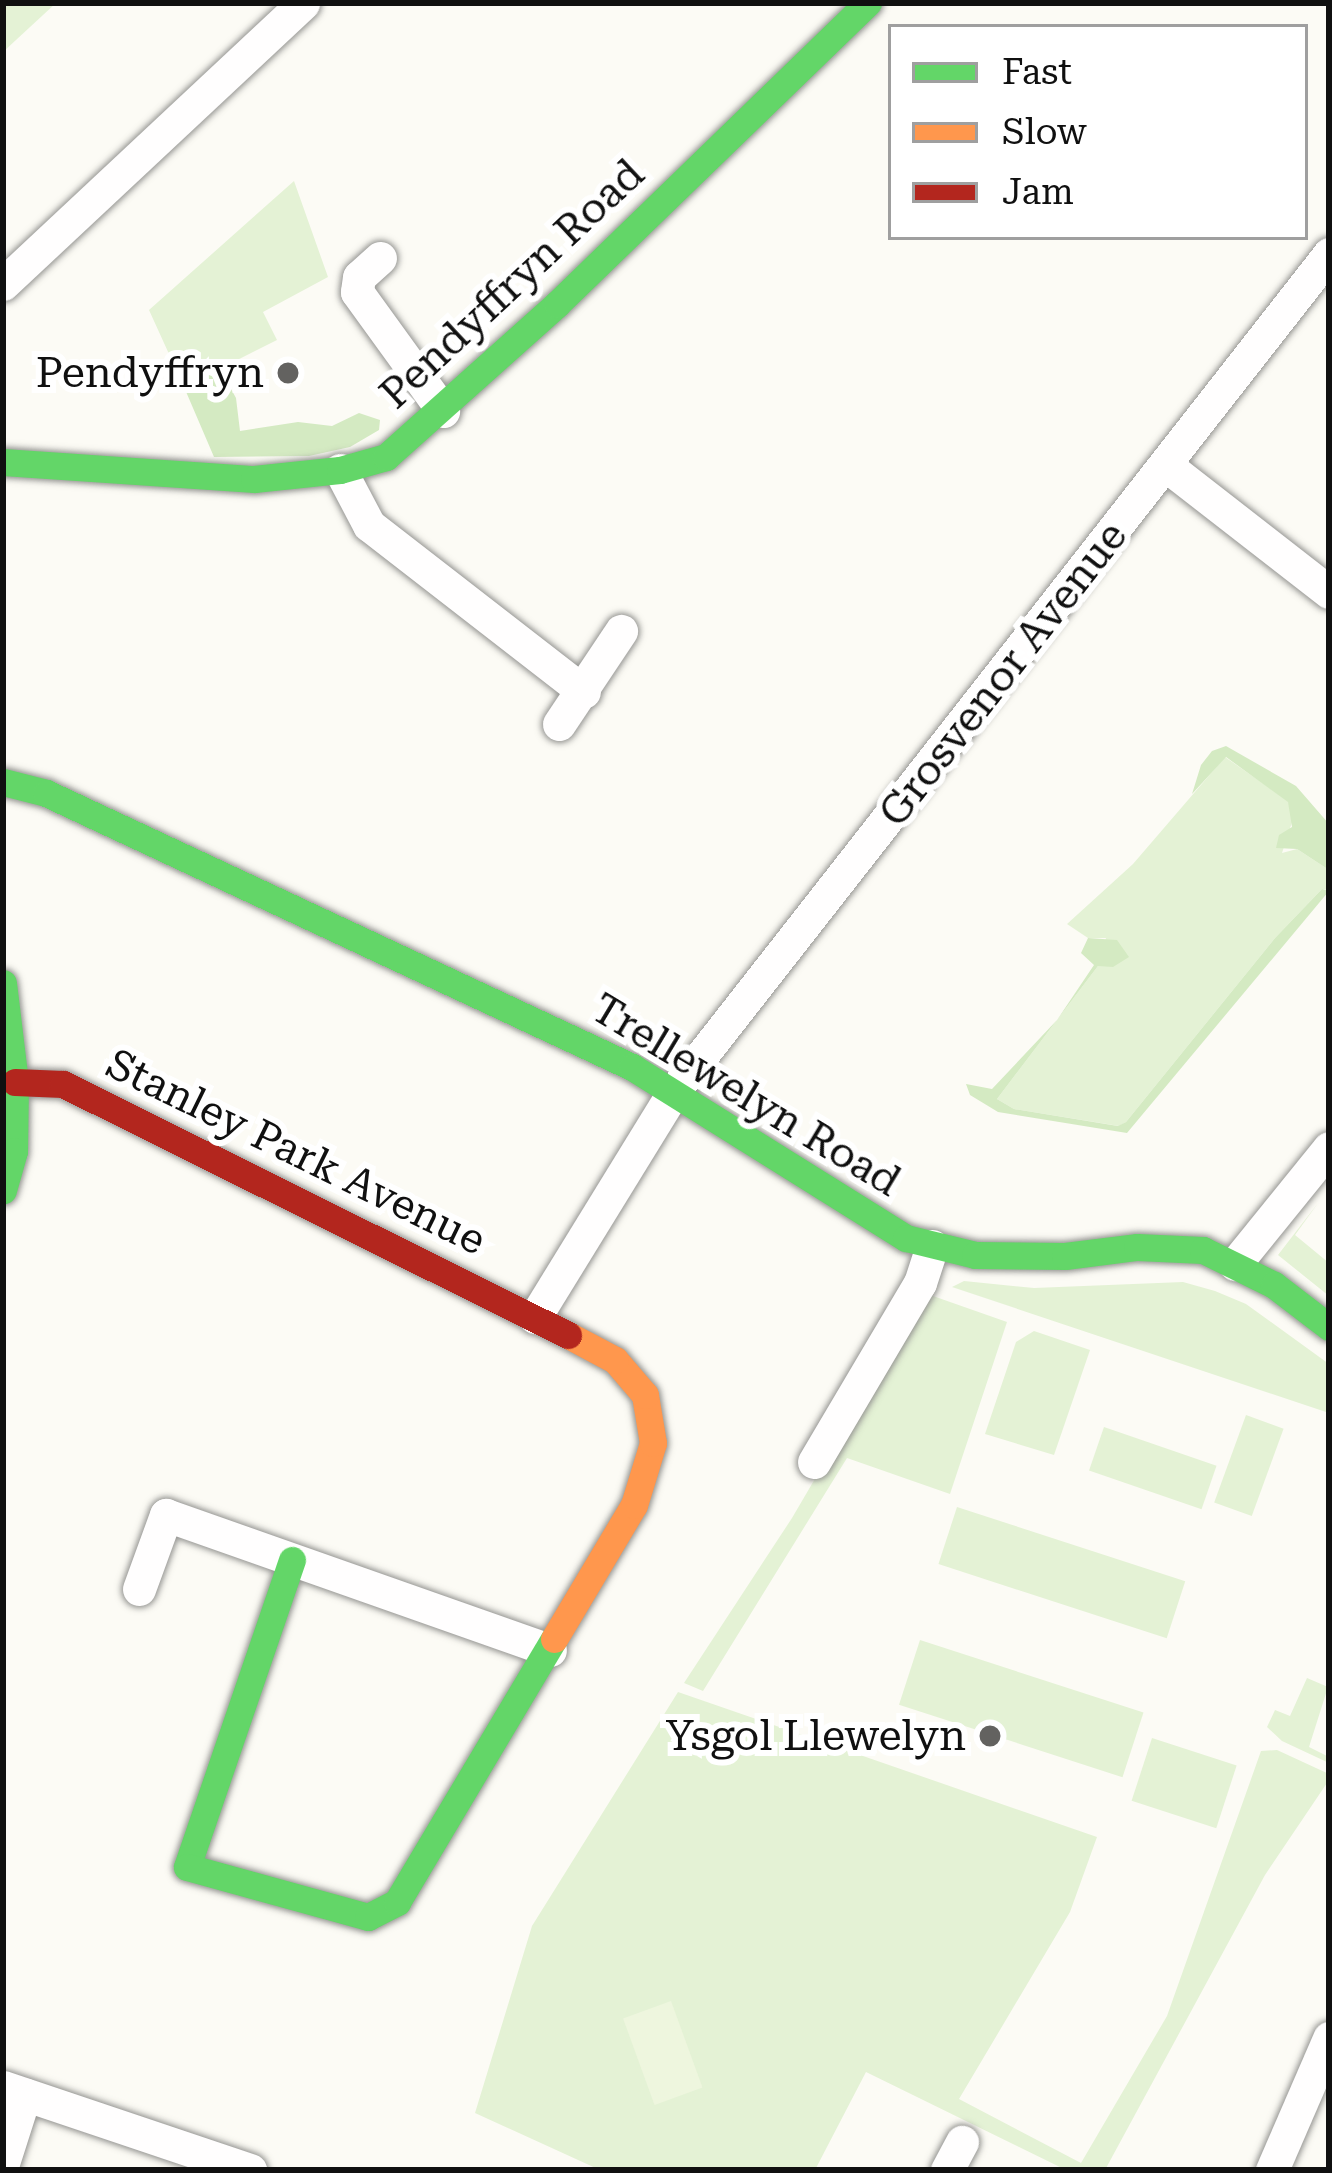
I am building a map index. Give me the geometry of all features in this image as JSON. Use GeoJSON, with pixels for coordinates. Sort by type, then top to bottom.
{"type":"FeatureCollection","features":[{"type":"Feature","properties":{"kind":"street"},"geometry":{"type":"LineString","coordinates":[[3,284],[303,3]]}},
{"type":"Feature","properties":{"kind":"street","name":"Pendyffryn Road"},"geometry":{"type":"LineString","coordinates":[[3,462],[254,478],[340,470],[386,457],[443,411],[868,3]]}},
{"type":"Feature","properties":{"kind":"street","name":"Grosvenor Avenue"},"geometry":{"type":"LineString","coordinates":[[535,1317],[674,1091],[1329,254]]}},
{"type":"Feature","properties":{"kind":"street"},"geometry":{"type":"LineString","coordinates":[[380,258],[359,277],[357,292],[443,411]]}},
{"type":"Feature","properties":{"kind":"street"},"geometry":{"type":"LineString","coordinates":[[1167,466],[1329,592]]}},
{"type":"Feature","properties":{"kind":"street"},"geometry":{"type":"LineString","coordinates":[[340,470],[369,525],[584,692]]}},
{"type":"Feature","properties":{"kind":"street"},"geometry":{"type":"LineString","coordinates":[[559,724],[621,631]]}},
{"type":"Feature","properties":{"kind":"street","name":"Trellewelyn Road"},"geometry":{"type":"LineString","coordinates":[[3,782],[46,793],[674,1091],[881,1227],[975,1256],[1183,1248],[1235,1264],[1329,1327]]}},
{"type":"Feature","properties":{"kind":"street"},"geometry":{"type":"LineString","coordinates":[[3,983],[15,1082],[14,1151],[3,1190]]}},
{"type":"Feature","properties":{"kind":"street","name":"Stanley Park Avenue"},"geometry":{"type":"LineString","coordinates":[[15,1082],[63,1084],[535,1317],[615,1360],[645,1395],[653,1443],[634,1504],[397,1901],[368,1917],[187,1867],[292,1561]]}},
{"type":"Feature","properties":{"kind":"street"},"geometry":{"type":"LineString","coordinates":[[1235,1264],[1329,1148]]}},
{"type":"Feature","properties":{"kind":"street"},"geometry":{"type":"LineString","coordinates":[[814,1462],[920,1283],[932,1246]]}},
{"type":"Feature","properties":{"kind":"street"},"geometry":{"type":"LineString","coordinates":[[139,1589],[166,1515],[550,1650]]}},
{"type":"Feature","properties":{"kind":"street"},"geometry":{"type":"LineString","coordinates":[[1272,2170],[1329,2038]]}},
{"type":"Feature","properties":{"kind":"street"},"geometry":{"type":"LineString","coordinates":[[3,2163],[14,2090],[250,2170]]}},
{"type":"Feature","properties":{"kind":"green space"},"geometry":{"type":"Polygon","coordinates":[[[3,3],[56,3],[3,52],[3,3]]]}},
{"type":"Feature","properties":{"kind":"green space"},"geometry":{"type":"Polygon","coordinates":[[[294,181],[328,277],[263,312],[277,340],[184,387],[149,310],[294,181]]]}},
{"type":"Feature","properties":{"kind":"green space"},"geometry":{"type":"Polygon","coordinates":[[[220,369],[236,398],[240,431],[298,422],[332,426],[359,413],[380,420],[379,430],[350,447],[309,456],[214,457],[184,387],[220,369]]]}},
{"type":"Feature","properties":{"kind":"green space"},"geometry":{"type":"Polygon","coordinates":[[[1226,746],[1296,786],[1329,824],[1329,870],[1297,849],[1276,848],[1279,835],[1292,827],[1288,802],[1226,757],[1192,794],[1201,765],[1212,751],[1226,746]]]}},
{"type":"Feature","properties":{"kind":"green space"},"geometry":{"type":"Polygon","coordinates":[[[1225,757],[1288,801],[1294,816],[1282,853],[1297,849],[1329,870],[1329,890],[1322,889],[1275,938],[1126,1122],[1119,1126],[1014,1109],[997,1099],[1098,966],[1106,938],[1088,938],[1067,924],[1133,864],[1225,757]]]}},
{"type":"Feature","properties":{"kind":"green space"},"geometry":{"type":"Polygon","coordinates":[[[1322,889],[1329,891],[1127,1133],[998,1112],[970,1095],[966,1084],[992,1089],[1057,1020],[997,1099],[1014,1109],[1118,1126],[1275,938],[1322,889]]]}},
{"type":"Feature","properties":{"kind":"green space"},"geometry":{"type":"Polygon","coordinates":[[[1088,938],[1117,940],[1129,957],[1113,967],[1098,966],[1057,1020],[1094,965],[1081,953],[1088,938]]]}},
{"type":"Feature","properties":{"kind":"green space"},"geometry":{"type":"Polygon","coordinates":[[[1318,1203],[1295,1235],[1329,1263],[1329,1296],[1278,1255],[1318,1203]]]}},
{"type":"Feature","properties":{"kind":"green space"},"geometry":{"type":"Polygon","coordinates":[[[964,1281],[1034,1288],[1183,1282],[1215,1291],[1246,1304],[1329,1364],[1329,1413],[952,1287],[964,1281]]]}},
{"type":"Feature","properties":{"kind":"green space"},"geometry":{"type":"Polygon","coordinates":[[[933,1296],[1007,1322],[950,1494],[847,1458],[703,1691],[684,1683],[792,1518],[918,1303],[933,1296]]]}},
{"type":"Feature","properties":{"kind":"green space"},"geometry":{"type":"Polygon","coordinates":[[[1034,1331],[1090,1350],[1054,1455],[985,1434],[1016,1342],[1034,1331]]]}},
{"type":"Feature","properties":{"kind":"green space"},"geometry":{"type":"Polygon","coordinates":[[[1246,1415],[1284,1429],[1252,1516],[1214,1502],[1246,1415]]]}},
{"type":"Feature","properties":{"kind":"green space"},"geometry":{"type":"Polygon","coordinates":[[[1104,1427],[1217,1466],[1202,1509],[1089,1470],[1104,1427]]]}},
{"type":"Feature","properties":{"kind":"green space"},"geometry":{"type":"Polygon","coordinates":[[[957,1507],[1185,1581],[1167,1638],[938,1564],[957,1507]]]}},
{"type":"Feature","properties":{"kind":"green space"},"geometry":{"type":"Polygon","coordinates":[[[920,1640],[1143,1713],[1122,1777],[899,1705],[920,1640]]]}},
{"type":"Feature","properties":{"kind":"green space"},"geometry":{"type":"Polygon","coordinates":[[[1307,1678],[1328,1687],[1309,1747],[1329,1757],[1329,1763],[1282,1741],[1267,1727],[1275,1710],[1290,1716],[1307,1678]]]}},
{"type":"Feature","properties":{"kind":"green space"},"geometry":{"type":"Polygon","coordinates":[[[678,1692],[1097,1837],[1070,1912],[959,2099],[1081,2163],[1167,2016],[1261,1751],[1277,1750],[1329,1774],[1329,1780],[1265,1875],[1105,2170],[1066,2170],[866,2072],[815,2170],[600,2170],[475,2113],[532,1926],[678,1692]]]}},
{"type":"Feature","properties":{"kind":"green space"},"geometry":{"type":"Polygon","coordinates":[[[1152,1738],[1237,1766],[1216,1828],[1132,1801],[1152,1738]]]}},
{"type":"Feature","properties":{"kind":"green space"},"geometry":{"type":"Polygon","coordinates":[[[671,2001],[702,2087],[655,2105],[623,2018],[671,2001]]]}},
{"type":"Feature","properties":{"kind":"traffic: fast"},"geometry":{"type":"LineString","coordinates":[[3,462],[254,479],[340,470],[386,457],[557,304],[868,3]]}},
{"type":"Feature","properties":{"kind":"traffic: fast"},"geometry":{"type":"LineString","coordinates":[[3,782],[46,793],[632,1067],[906,1238],[975,1255],[1065,1256],[1137,1247],[1203,1250],[1274,1285],[1329,1327]]}},
{"type":"Feature","properties":{"kind":"traffic: fast"},"geometry":{"type":"LineString","coordinates":[[3,983],[15,1082],[14,1151],[3,1190]]}},
{"type":"Feature","properties":{"kind":"traffic: fast"},"geometry":{"type":"LineString","coordinates":[[292,1560],[187,1867],[368,1917],[397,1902],[554,1639]]}},
{"type":"Feature","properties":{"kind":"traffic: slow"},"geometry":{"type":"LineString","coordinates":[[554,1639],[634,1505],[653,1443],[645,1395],[615,1360],[568,1335]]}},
{"type":"Feature","properties":{"kind":"traffic: jam"},"geometry":{"type":"LineString","coordinates":[[15,1082],[63,1084],[568,1335]]}},
{"type":"Feature","properties":{"kind":"place","name":"Pendyffryn"},"geometry":{"type":"Point","coordinates":[288,373]}},
{"type":"Feature","properties":{"kind":"place","name":"Ysgol Llewelyn"},"geometry":{"type":"Point","coordinates":[990,1736]}}]}
